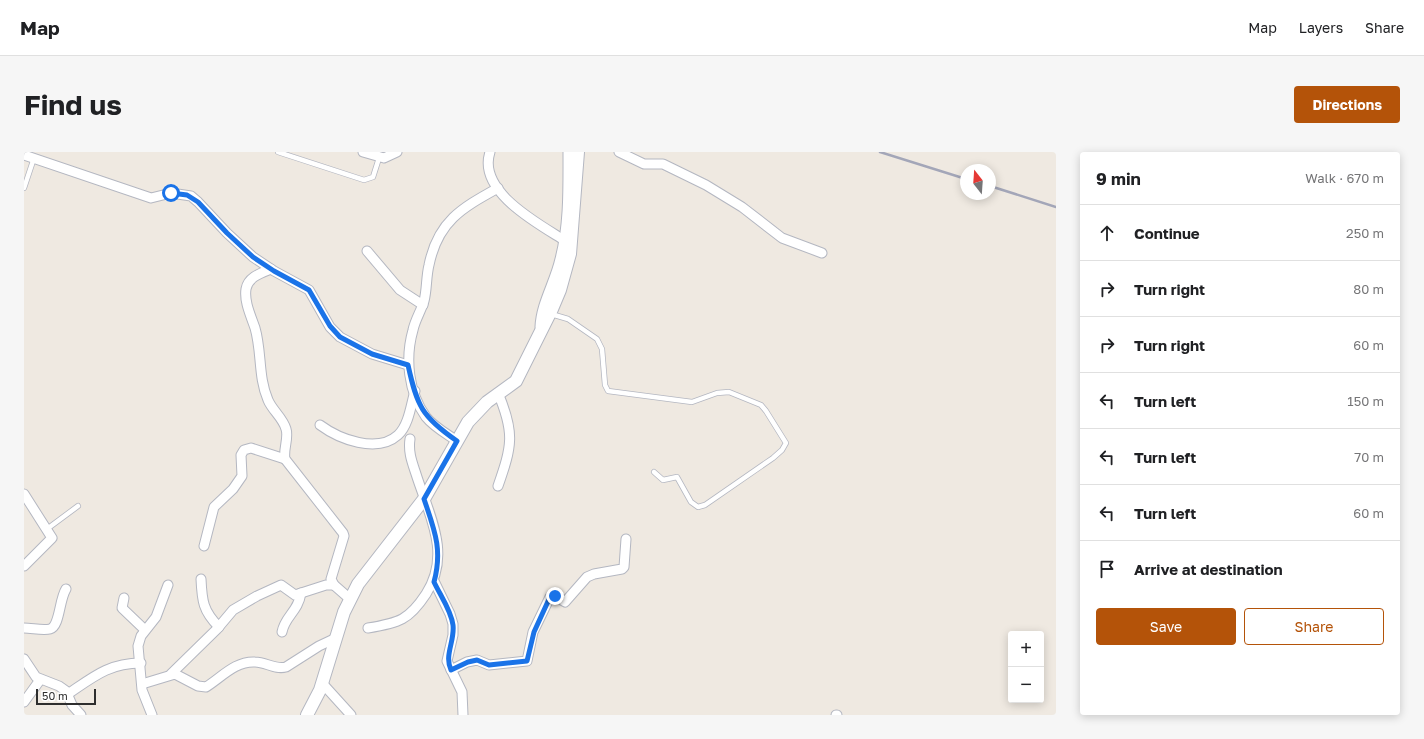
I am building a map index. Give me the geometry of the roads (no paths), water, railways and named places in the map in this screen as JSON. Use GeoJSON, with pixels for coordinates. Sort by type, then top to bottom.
{"type":"FeatureCollection","features":[{"type":"Feature","properties":{"kind":"street"},"geometry":{"type":"LineString","coordinates":[[363,152],[379,158],[390,156],[397,152]]}},
{"type":"Feature","properties":{"kind":"street"},"geometry":{"type":"LineString","coordinates":[[490,152],[487,166],[488,171],[498,188],[518,212],[564,240]]}},
{"type":"Feature","properties":{"kind":"street"},"geometry":{"type":"LineString","coordinates":[[540,331],[543,311],[557,272],[564,240],[568,200],[568,152]]}},
{"type":"Feature","properties":{"kind":"street"},"geometry":{"type":"LineString","coordinates":[[307,715],[322,683],[350,599],[358,584],[424,499],[457,441],[477,412],[498,393],[516,381],[550,311],[560,290],[570,254],[578,152]]}},
{"type":"Feature","properties":{"kind":"street"},"geometry":{"type":"LineString","coordinates":[[619,152],[644,164],[663,164],[700,182],[742,207],[782,238],[822,253]]}},
{"type":"Feature","properties":{"kind":"street"},"geometry":{"type":"LineString","coordinates":[[24,155],[151,198],[157,198],[166,193],[187,195],[198,202],[247,253],[271,269],[309,290],[330,326],[340,337],[372,354],[408,365]]}},
{"type":"Feature","properties":{"kind":"street"},"geometry":{"type":"LineString","coordinates":[[457,441],[427,417],[421,408],[408,365],[413,328],[422,305],[431,256],[443,230],[463,208],[498,188]]}},
{"type":"Feature","properties":{"kind":"street"},"geometry":{"type":"LineString","coordinates":[[367,251],[400,290],[422,305]]}},
{"type":"Feature","properties":{"kind":"street"},"geometry":{"type":"LineString","coordinates":[[271,269],[260,273],[250,281],[246,289],[246,299],[259,347],[265,392],[269,402],[287,430],[284,450],[285,459],[343,533],[343,540],[331,576],[334,585],[350,599]]}},
{"type":"Feature","properties":{"kind":"street"},"geometry":{"type":"LineString","coordinates":[[320,425],[342,439],[368,443],[391,439],[398,435],[405,424],[415,391]]}},
{"type":"Feature","properties":{"kind":"street"},"geometry":{"type":"LineString","coordinates":[[498,393],[510,424],[511,444],[498,486]]}},
{"type":"Feature","properties":{"kind":"street"},"geometry":{"type":"LineString","coordinates":[[368,628],[396,622],[416,610],[434,582],[438,568],[438,546],[410,457],[410,439]]}},
{"type":"Feature","properties":{"kind":"street"},"geometry":{"type":"LineString","coordinates":[[204,546],[214,507],[232,489],[242,476],[241,455],[244,450],[251,448],[285,459]]}},
{"type":"Feature","properties":{"kind":"street"},"geometry":{"type":"LineString","coordinates":[[24,566],[51,540],[51,536],[47,529],[25,496]]}},
{"type":"Feature","properties":{"kind":"street"},"geometry":{"type":"LineString","coordinates":[[451,670],[468,662],[477,660],[489,665],[527,661],[534,632],[550,597],[555,596],[565,602],[587,577],[594,574],[622,569],[624,567],[626,539]]}},
{"type":"Feature","properties":{"kind":"street"},"geometry":{"type":"LineString","coordinates":[[201,579],[206,613],[219,627]]}},
{"type":"Feature","properties":{"kind":"street"},"geometry":{"type":"LineString","coordinates":[[434,582],[450,614],[453,624],[453,635],[447,661],[462,692],[463,715]]}},
{"type":"Feature","properties":{"kind":"street"},"geometry":{"type":"LineString","coordinates":[[152,715],[144,699],[138,646],[145,630],[156,617],[168,585]]}},
{"type":"Feature","properties":{"kind":"street"},"geometry":{"type":"LineString","coordinates":[[142,684],[171,674],[219,627],[233,610],[278,586],[284,586],[295,595],[326,585],[334,585]]}},
{"type":"Feature","properties":{"kind":"street"},"geometry":{"type":"LineString","coordinates":[[24,628],[47,629],[53,627],[58,621],[61,597],[66,589]]}},
{"type":"Feature","properties":{"kind":"street"},"geometry":{"type":"LineString","coordinates":[[282,632],[286,621],[298,606],[301,593]]}},
{"type":"Feature","properties":{"kind":"street"},"geometry":{"type":"LineString","coordinates":[[124,598],[122,608],[145,630]]}},
{"type":"Feature","properties":{"kind":"street"},"geometry":{"type":"LineString","coordinates":[[171,674],[175,674],[198,686],[206,687],[226,671],[250,663],[255,662],[280,668],[286,667],[319,646],[336,638]]}},
{"type":"Feature","properties":{"kind":"street"},"geometry":{"type":"LineString","coordinates":[[24,659],[34,675],[40,680],[59,686],[68,694],[72,705],[81,715]]}},
{"type":"Feature","properties":{"kind":"street"},"geometry":{"type":"LineString","coordinates":[[68,694],[104,670],[118,665],[141,663]]}},
{"type":"Feature","properties":{"kind":"street"},"geometry":{"type":"LineString","coordinates":[[24,702],[40,680]]}},
{"type":"Feature","properties":{"kind":"street"},"geometry":{"type":"LineString","coordinates":[[322,683],[351,715]]}},
{"type":"Feature","properties":{"kind":"lane"},"geometry":{"type":"LineString","coordinates":[[278,152],[364,180],[368,180],[373,177],[379,158]]}},
{"type":"Feature","properties":{"kind":"lane"},"geometry":{"type":"LineString","coordinates":[[24,188],[34,158]]}},
{"type":"Feature","properties":{"kind":"lane"},"geometry":{"type":"LineString","coordinates":[[550,311],[568,319],[597,339],[602,349],[605,385],[608,391],[692,402],[717,393],[729,392],[761,406],[766,411],[786,443],[782,450],[773,458],[705,504],[698,507],[691,502],[677,477],[663,480],[654,472]]}},
{"type":"Feature","properties":{"kind":"lane"},"geometry":{"type":"LineString","coordinates":[[47,529],[78,506]]}},
{"type":"Feature","properties":{"kind":"railway"},"geometry":{"type":"LineString","coordinates":[[880,152],[960,177]]}},
{"type":"Feature","properties":{"kind":"railway"},"geometry":{"type":"LineString","coordinates":[[996,188],[1056,207]]}}]}
